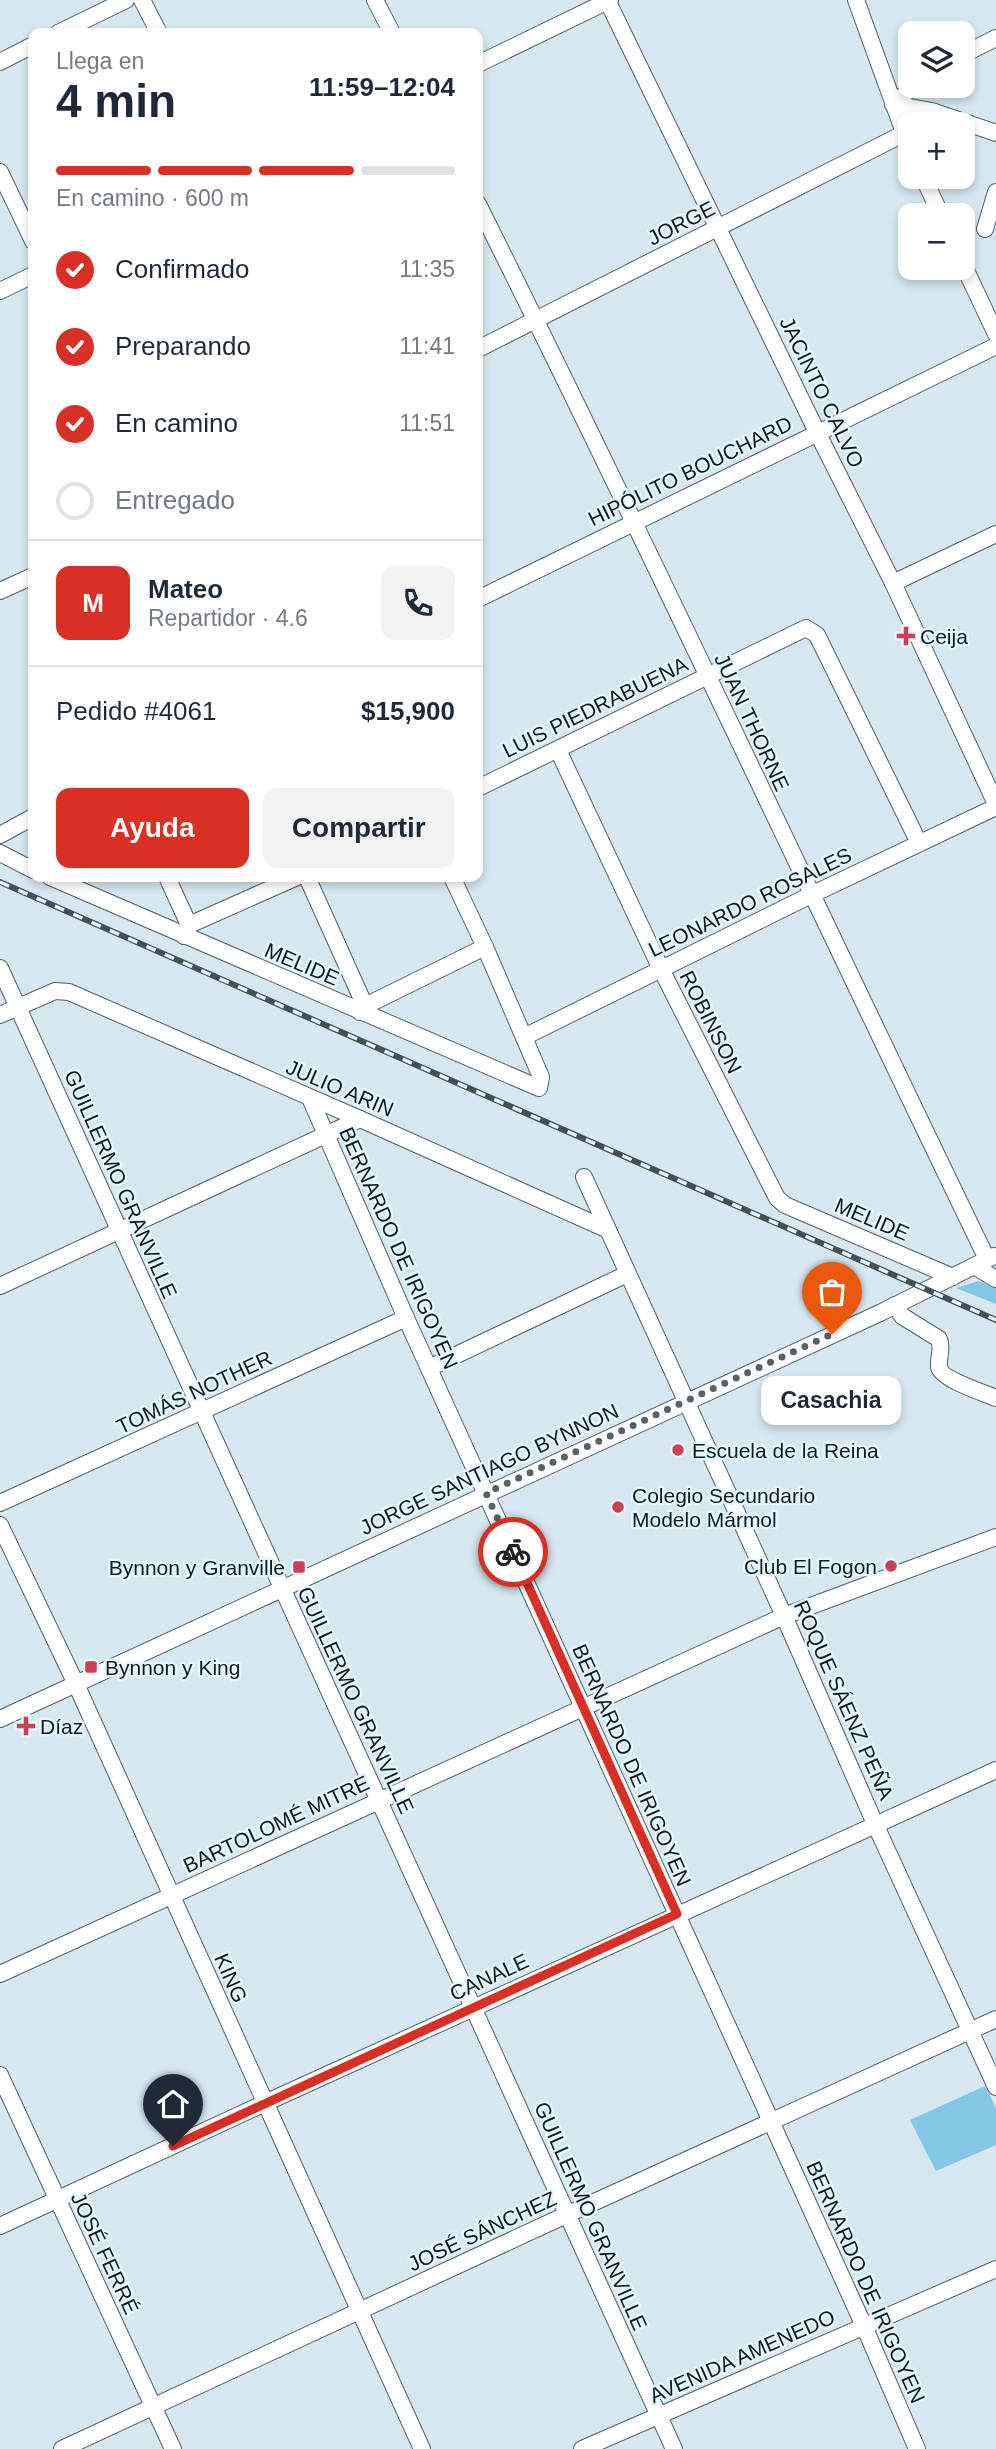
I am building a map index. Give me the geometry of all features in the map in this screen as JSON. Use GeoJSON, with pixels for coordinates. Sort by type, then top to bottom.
{"type":"FeatureCollection","features":[{"type":"Feature","properties":{"kind":"street"},"geometry":{"type":"LineString","coordinates":[[68,28],[126,0]]}},
{"type":"Feature","properties":{"kind":"street"},"geometry":{"type":"LineString","coordinates":[[142,0],[156,28]]}},
{"type":"Feature","properties":{"kind":"street"},"geometry":{"type":"LineString","coordinates":[[375,0],[389,28]]}},
{"type":"Feature","properties":{"kind":"street"},"geometry":{"type":"LineString","coordinates":[[483,62],[608,0]]}},
{"type":"Feature","properties":{"kind":"street","name":"JACINTO CALVO"},"geometry":{"type":"LineString","coordinates":[[608,0],[893,583],[996,805]]}},
{"type":"Feature","properties":{"kind":"street"},"geometry":{"type":"LineString","coordinates":[[856,0],[898,119]]}},
{"type":"Feature","properties":{"kind":"street"},"geometry":{"type":"LineString","coordinates":[[975,48],[996,38]]}},
{"type":"Feature","properties":{"kind":"street"},"geometry":{"type":"LineString","coordinates":[[0,62],[28,48]]}},
{"type":"Feature","properties":{"kind":"street"},"geometry":{"type":"LineString","coordinates":[[893,104],[900,98]]}},
{"type":"Feature","properties":{"kind":"street"},"geometry":{"type":"LineString","coordinates":[[893,104],[932,111],[996,133]]}},
{"type":"Feature","properties":{"kind":"street","name":"JORGE"},"geometry":{"type":"LineString","coordinates":[[483,346],[898,137]]}},
{"type":"Feature","properties":{"kind":"street"},"geometry":{"type":"LineString","coordinates":[[0,172],[28,231]]}},
{"type":"Feature","properties":{"kind":"street"},"geometry":{"type":"LineString","coordinates":[[985,229],[996,192]]}},
{"type":"Feature","properties":{"kind":"street","name":"JUAN THORNE"},"geometry":{"type":"LineString","coordinates":[[483,214],[635,522],[986,1260]]}},
{"type":"Feature","properties":{"kind":"street"},"geometry":{"type":"LineString","coordinates":[[0,291],[28,277]]}},
{"type":"Feature","properties":{"kind":"street"},"geometry":{"type":"LineString","coordinates":[[970,280],[996,334]]}},
{"type":"Feature","properties":{"kind":"street","name":"HIPÓLITO BOUCHARD"},"geometry":{"type":"LineString","coordinates":[[483,597],[996,345]]}},
{"type":"Feature","properties":{"kind":"street"},"geometry":{"type":"LineString","coordinates":[[893,583],[996,534]]}},
{"type":"Feature","properties":{"kind":"street"},"geometry":{"type":"LineString","coordinates":[[0,591],[28,579]]}},
{"type":"Feature","properties":{"kind":"street","name":"LUIS PIEDRABUENA"},"geometry":{"type":"LineString","coordinates":[[483,786],[806,628],[817,635],[919,843]]}},
{"type":"Feature","properties":{"kind":"street","name":"ROBINSON"},"geometry":{"type":"LineString","coordinates":[[558,750],[661,969],[777,1198]]}},
{"type":"Feature","properties":{"kind":"street","name":"LEONARDO ROSALES"},"geometry":{"type":"LineString","coordinates":[[524,1037],[996,805]]}},
{"type":"Feature","properties":{"kind":"street"},"geometry":{"type":"LineString","coordinates":[[0,835],[28,820]]}},
{"type":"Feature","properties":{"kind":"street"},"geometry":{"type":"LineString","coordinates":[[0,853],[28,867]]}},
{"type":"Feature","properties":{"kind":"street","name":"MELIDE"},"geometry":{"type":"LineString","coordinates":[[63,882],[186,931],[539,1088],[541,1077],[524,1037]]}},
{"type":"Feature","properties":{"kind":"street"},"geometry":{"type":"LineString","coordinates":[[169,882],[186,931],[287,882]]}},
{"type":"Feature","properties":{"kind":"street"},"geometry":{"type":"LineString","coordinates":[[309,882],[363,1009],[485,947]]}},
{"type":"Feature","properties":{"kind":"street"},"geometry":{"type":"LineString","coordinates":[[454,882],[524,1037]]}},
{"type":"Feature","properties":{"kind":"street","name":"GUILLERMO GRANVILLE"},"geometry":{"type":"LineString","coordinates":[[0,968],[674,2449]]}},
{"type":"Feature","properties":{"kind":"street","name":"JULIO ARIN"},"geometry":{"type":"LineString","coordinates":[[18,1007],[55,992],[68,992],[606,1229]]}},
{"type":"Feature","properties":{"kind":"street"},"geometry":{"type":"LineString","coordinates":[[0,1015],[18,1007]]}},
{"type":"Feature","properties":{"kind":"street","name":"BERNARDO DE IRIGOYEN"},"geometry":{"type":"LineString","coordinates":[[310,1098],[406,1318],[771,2120],[917,2449]]}},
{"type":"Feature","properties":{"kind":"street"},"geometry":{"type":"LineString","coordinates":[[0,1286],[360,1119]]}},
{"type":"Feature","properties":{"kind":"street","name":"ROQUE SÁENZ PEÑA"},"geometry":{"type":"LineString","coordinates":[[584,1177],[996,2087]]}},
{"type":"Feature","properties":{"kind":"street","name":"MELIDE"},"geometry":{"type":"LineString","coordinates":[[777,1198],[785,1205],[953,1277]]}},
{"type":"Feature","properties":{"kind":"street"},"geometry":{"type":"LineString","coordinates":[[986,1260],[996,1279]]}},
{"type":"Feature","properties":{"kind":"street","name":"JORGE SANTIAGO BYNNON"},"geometry":{"type":"LineString","coordinates":[[0,1719],[895,1305],[986,1260]]}},
{"type":"Feature","properties":{"kind":"street"},"geometry":{"type":"LineString","coordinates":[[429,1367],[627,1274]]}},
{"type":"Feature","properties":{"kind":"street"},"geometry":{"type":"LineString","coordinates":[[895,1305],[902,1316],[939,1339],[942,1349],[939,1366],[944,1376],[996,1398]]}},
{"type":"Feature","properties":{"kind":"street","name":"TOMÁS NOTHER"},"geometry":{"type":"LineString","coordinates":[[0,1503],[406,1318]]}},
{"type":"Feature","properties":{"kind":"street","name":"KING"},"geometry":{"type":"LineString","coordinates":[[0,1525],[76,1684],[422,2449]]}},
{"type":"Feature","properties":{"kind":"street","name":"BARTOLOMÉ MITRE"},"geometry":{"type":"LineString","coordinates":[[0,1974],[784,1616],[996,1537]]}},
{"type":"Feature","properties":{"kind":"street","name":"CANALE"},"geometry":{"type":"LineString","coordinates":[[0,2226],[996,1770]]}},
{"type":"Feature","properties":{"kind":"street","name":"JOSÉ SÁNCHEZ"},"geometry":{"type":"LineString","coordinates":[[62,2449],[771,2120],[996,2019]]}},
{"type":"Feature","properties":{"kind":"street","name":"JOSÉ FERRÉ"},"geometry":{"type":"LineString","coordinates":[[0,2074],[173,2449]]}},
{"type":"Feature","properties":{"kind":"street","name":"AVENIDA AMENEDO"},"geometry":{"type":"LineString","coordinates":[[582,2449],[996,2269]]}},
{"type":"Feature","properties":{"kind":"shaded area"},"geometry":{"type":"Polygon","coordinates":[[[979,1281],[996,1288],[996,1304],[956,1288],[979,1281]]]}},
{"type":"Feature","properties":{"kind":"shaded area"},"geometry":{"type":"Polygon","coordinates":[[[985,2086],[996,2108],[996,2145],[936,2171],[910,2120],[985,2086]]]}},
{"type":"Feature","properties":{"kind":"railway"},"geometry":{"type":"LineString","coordinates":[[0,882],[996,1320]]}},
{"type":"Feature","properties":{"kind":"way so far"},"geometry":{"type":"LineString","coordinates":[[513,1552],[486,1493],[832,1334]]}},
{"type":"Feature","properties":{"kind":"place","name":"Ceija"},"geometry":{"type":"Point","coordinates":[906,636]}},
{"type":"Feature","properties":{"kind":"place","name":"Casachia"},"geometry":{"type":"Point","coordinates":[832,1334]}},
{"type":"Feature","properties":{"kind":"place","name":"Escuela de la Reina"},"geometry":{"type":"Point","coordinates":[678,1450]}},
{"type":"Feature","properties":{"kind":"place","name":"Colegio Secundario Modelo Mármol"},"geometry":{"type":"Point","coordinates":[618,1507]}},
{"type":"Feature","properties":{"kind":"place","name":"Club El Fogon"},"geometry":{"type":"Point","coordinates":[891,1566]}},
{"type":"Feature","properties":{"kind":"place","name":"Bynnon y Granville"},"geometry":{"type":"Point","coordinates":[299,1567]}},
{"type":"Feature","properties":{"kind":"place","name":"Bynnon y King"},"geometry":{"type":"Point","coordinates":[91,1667]}},
{"type":"Feature","properties":{"kind":"place","name":"Díaz"},"geometry":{"type":"Point","coordinates":[26,1726]}},
{"type":"Feature","properties":{"kind":"route"},"geometry":{"type":"LineString","coordinates":[[173,2146],[677,1914],[513,1552]]}}]}
